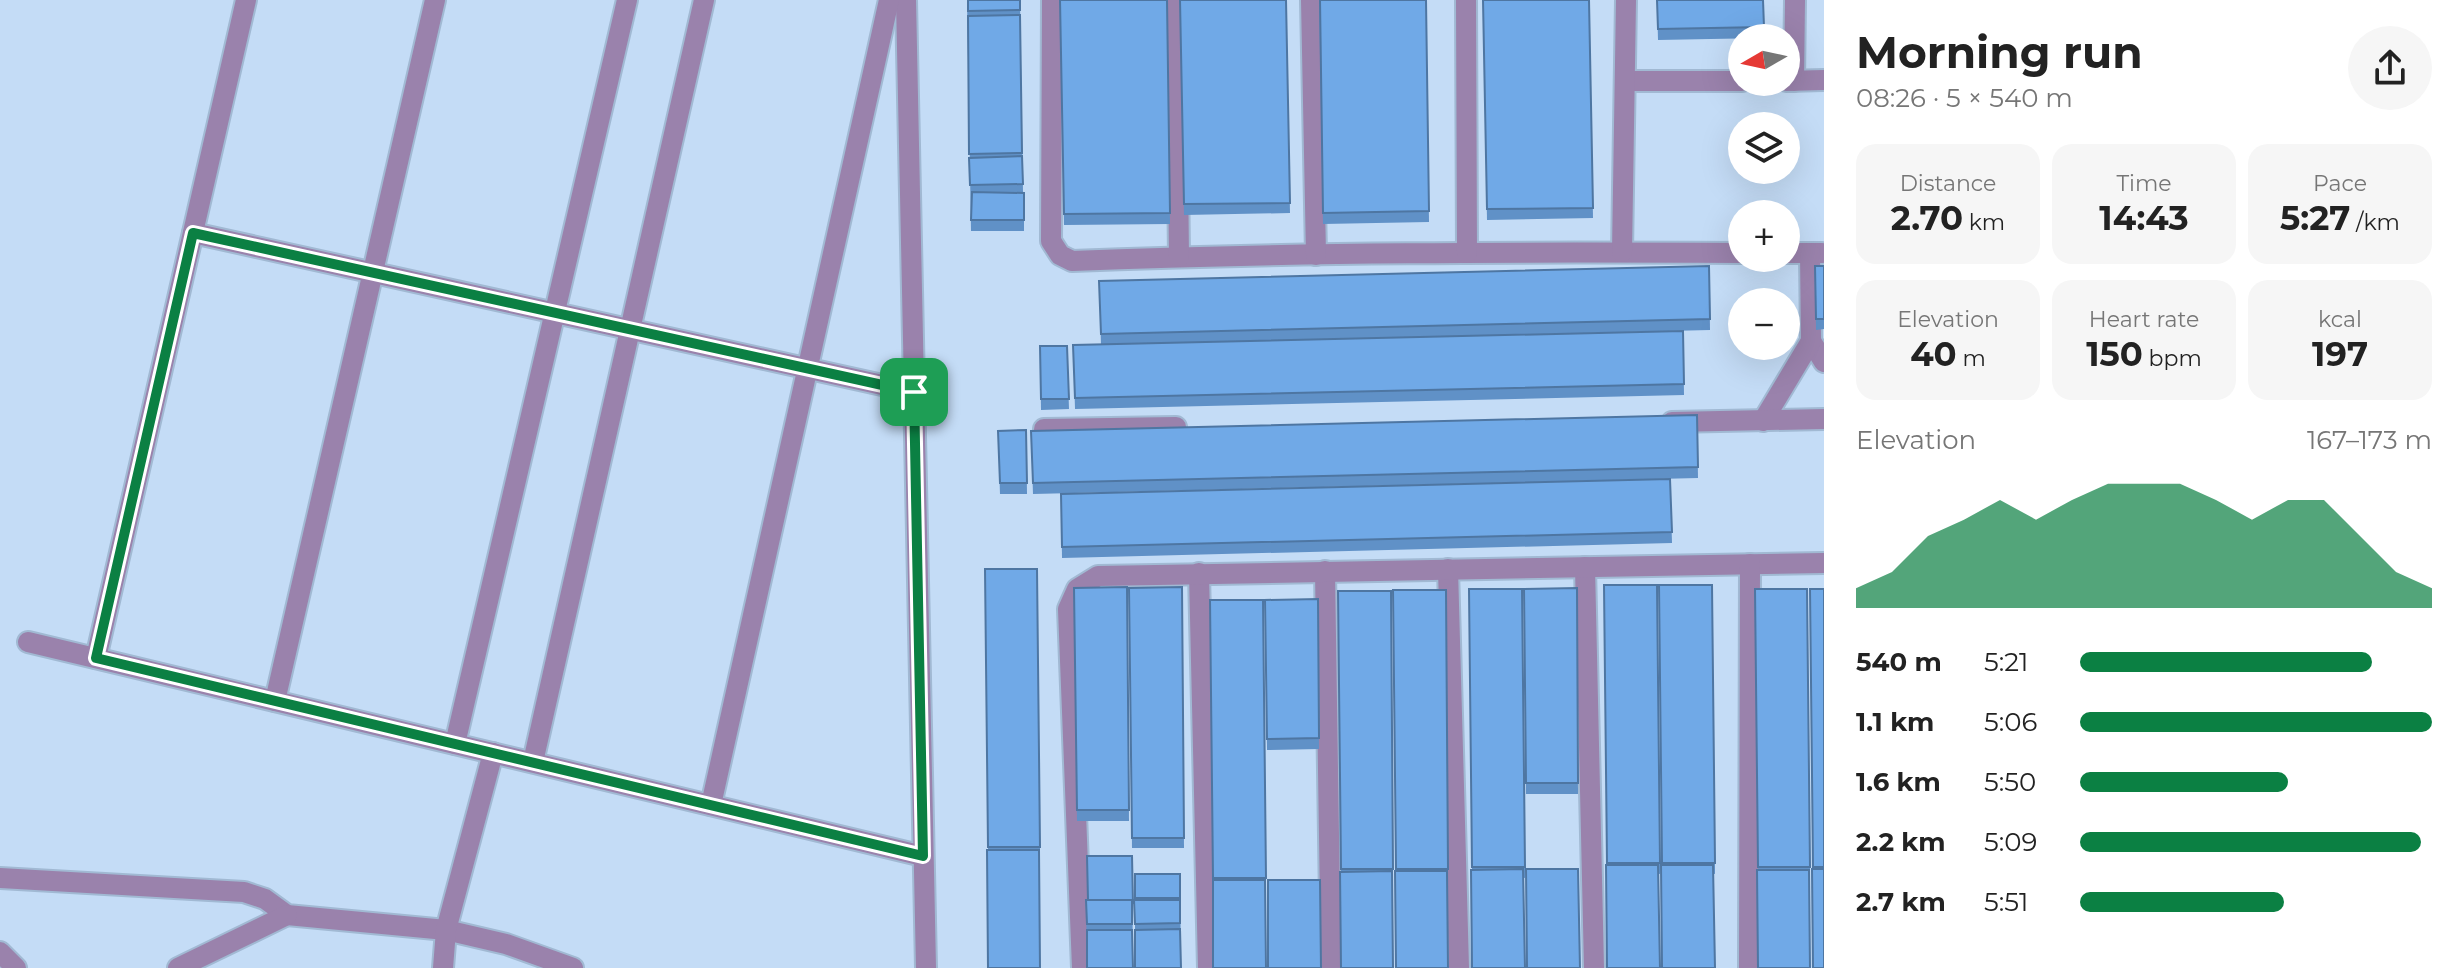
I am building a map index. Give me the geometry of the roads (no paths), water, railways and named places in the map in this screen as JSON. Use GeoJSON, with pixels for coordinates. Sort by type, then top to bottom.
{"type":"FeatureCollection","features":[{"type":"Feature","properties":{"kind":"street"},"geometry":{"type":"LineString","coordinates":[[96,658],[246,0]]}},
{"type":"Feature","properties":{"kind":"street"},"geometry":{"type":"LineString","coordinates":[[275,701],[435,0]]}},
{"type":"Feature","properties":{"kind":"street"},"geometry":{"type":"LineString","coordinates":[[455,744],[627,0]]}},
{"type":"Feature","properties":{"kind":"street"},"geometry":{"type":"LineString","coordinates":[[533,762],[704,0]]}},
{"type":"Feature","properties":{"kind":"street"},"geometry":{"type":"LineString","coordinates":[[711,805],[889,0]]}},
{"type":"Feature","properties":{"kind":"street"},"geometry":{"type":"LineString","coordinates":[[906,0],[926,968]]}},
{"type":"Feature","properties":{"kind":"street"},"geometry":{"type":"LineString","coordinates":[[1052,0],[1051,241],[1060,255],[1072,261],[1467,253],[1728,253]]}},
{"type":"Feature","properties":{"kind":"street"},"geometry":{"type":"LineString","coordinates":[[1176,0],[1179,257]]}},
{"type":"Feature","properties":{"kind":"street"},"geometry":{"type":"LineString","coordinates":[[1311,0],[1316,255]]}},
{"type":"Feature","properties":{"kind":"street"},"geometry":{"type":"LineString","coordinates":[[1466,0],[1467,253]]}},
{"type":"Feature","properties":{"kind":"street"},"geometry":{"type":"LineString","coordinates":[[1622,252],[1626,0]]}},
{"type":"Feature","properties":{"kind":"street"},"geometry":{"type":"LineString","coordinates":[[1794,24],[1795,0]]}},
{"type":"Feature","properties":{"kind":"street"},"geometry":{"type":"LineString","coordinates":[[1800,81],[1824,80]]}},
{"type":"Feature","properties":{"kind":"street"},"geometry":{"type":"LineString","coordinates":[[1626,81],[1728,81]]}},
{"type":"Feature","properties":{"kind":"street"},"geometry":{"type":"LineString","coordinates":[[193,233],[914,392]]}},
{"type":"Feature","properties":{"kind":"street"},"geometry":{"type":"LineString","coordinates":[[1763,421],[1811,341],[1817,253]]}},
{"type":"Feature","properties":{"kind":"street"},"geometry":{"type":"LineString","coordinates":[[1811,341],[1824,362]]}},
{"type":"Feature","properties":{"kind":"street"},"geometry":{"type":"LineString","coordinates":[[1651,422],[1824,419]]}},
{"type":"Feature","properties":{"kind":"street"},"geometry":{"type":"LineString","coordinates":[[1044,429],[1188,427]]}},
{"type":"Feature","properties":{"kind":"street"},"geometry":{"type":"LineString","coordinates":[[1082,968],[1068,609],[1077,589],[1098,576],[1824,563]]}},
{"type":"Feature","properties":{"kind":"street"},"geometry":{"type":"LineString","coordinates":[[1749,968],[1750,564]]}},
{"type":"Feature","properties":{"kind":"street"},"geometry":{"type":"LineString","coordinates":[[1585,567],[1594,968]]}},
{"type":"Feature","properties":{"kind":"street"},"geometry":{"type":"LineString","coordinates":[[1448,569],[1459,968]]}},
{"type":"Feature","properties":{"kind":"street"},"geometry":{"type":"LineString","coordinates":[[1325,571],[1331,968]]}},
{"type":"Feature","properties":{"kind":"street"},"geometry":{"type":"LineString","coordinates":[[1199,573],[1208,968]]}},
{"type":"Feature","properties":{"kind":"street"},"geometry":{"type":"LineString","coordinates":[[28,642],[923,856]]}},
{"type":"Feature","properties":{"kind":"street"},"geometry":{"type":"LineString","coordinates":[[443,968],[446,930],[493,753]]}},
{"type":"Feature","properties":{"kind":"street"},"geometry":{"type":"LineString","coordinates":[[0,878],[244,892],[265,899],[287,915],[446,930],[506,944],[573,968]]}},
{"type":"Feature","properties":{"kind":"street"},"geometry":{"type":"LineString","coordinates":[[178,968],[287,915]]}},
{"type":"Feature","properties":{"kind":"street"},"geometry":{"type":"LineString","coordinates":[[0,952],[16,968]]}}]}
